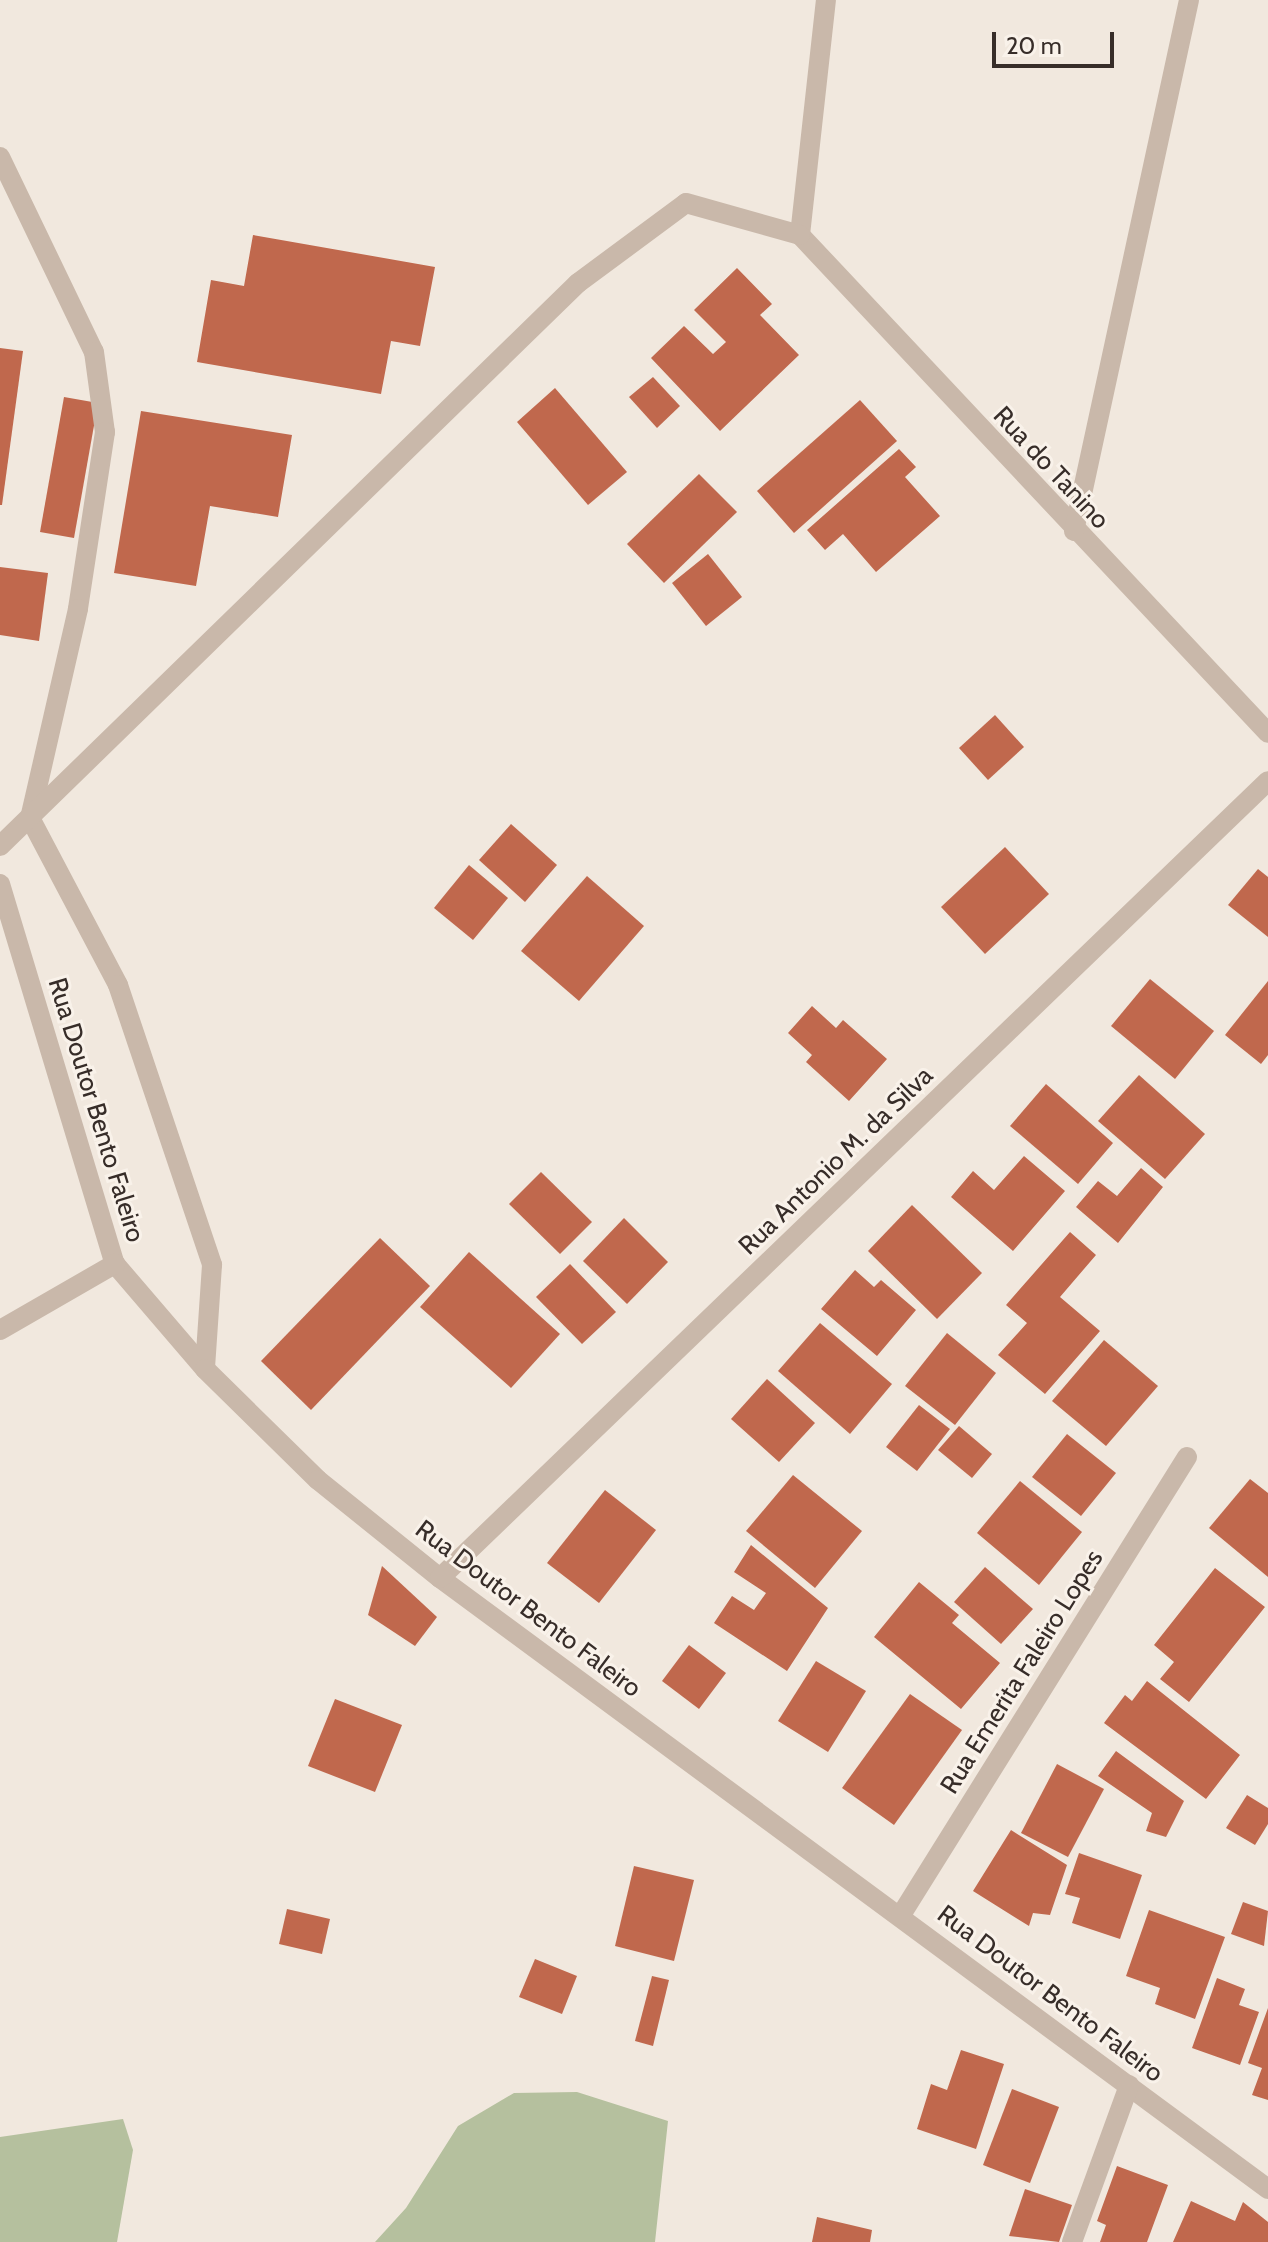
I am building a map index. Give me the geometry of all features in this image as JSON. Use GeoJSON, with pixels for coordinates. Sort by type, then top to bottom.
{"type":"FeatureCollection","features":[{"type":"Feature","properties":{"kind":"street"},"geometry":{"type":"LineString","coordinates":[[0,846],[578,283],[686,203],[800,235],[826,0]]}},
{"type":"Feature","properties":{"kind":"street"},"geometry":{"type":"LineString","coordinates":[[1074,531],[1189,0]]}},
{"type":"Feature","properties":{"kind":"street"},"geometry":{"type":"LineString","coordinates":[[0,157],[94,352],[105,432],[78,609],[30,818],[118,985],[212,1265],[205,1369]]}},
{"type":"Feature","properties":{"kind":"street","name":"Rua do Tanino"},"geometry":{"type":"LineString","coordinates":[[800,235],[1074,531],[1268,733]]}},
{"type":"Feature","properties":{"kind":"street","name":"Rua Antonio M. da Silva"},"geometry":{"type":"LineString","coordinates":[[440,1578],[1268,781]]}},
{"type":"Feature","properties":{"kind":"street","name":"Rua Doutor Bento Faleiro"},"geometry":{"type":"LineString","coordinates":[[0,884],[115,1264],[205,1369],[318,1480],[440,1578],[901,1915],[1268,2189]]}},
{"type":"Feature","properties":{"kind":"street"},"geometry":{"type":"LineString","coordinates":[[0,1330],[115,1264]]}},
{"type":"Feature","properties":{"kind":"street","name":"Rua Emerita Faleiro Lopes"},"geometry":{"type":"LineString","coordinates":[[901,1915],[1187,1457]]}},
{"type":"Feature","properties":{"kind":"street"},"geometry":{"type":"LineString","coordinates":[[1072,2242],[1129,2085]]}},
{"type":"Feature","properties":{"kind":"green space"},"geometry":{"type":"Polygon","coordinates":[[[577,2092],[668,2121],[655,2242],[375,2242],[406,2208],[458,2126],[514,2093],[577,2092]]]}},
{"type":"Feature","properties":{"kind":"green space"},"geometry":{"type":"Polygon","coordinates":[[[123,2119],[133,2150],[117,2242],[0,2242],[0,2137],[123,2119]]]}},
{"type":"Feature","properties":{"kind":"building"},"geometry":{"type":"Polygon","coordinates":[[[253,235],[435,267],[420,346],[391,341],[381,394],[197,362],[211,280],[244,286],[253,235]]]}},
{"type":"Feature","properties":{"kind":"building"},"geometry":{"type":"Polygon","coordinates":[[[737,268],[772,304],[760,315],[799,355],[720,431],[651,358],[684,326],[713,354],[726,342],[694,310],[737,268]]]}},
{"type":"Feature","properties":{"kind":"building"},"geometry":{"type":"Polygon","coordinates":[[[0,348],[23,351],[2,505],[0,505],[0,348]]]}},
{"type":"Feature","properties":{"kind":"building"},"geometry":{"type":"Polygon","coordinates":[[[653,377],[680,406],[657,428],[629,397],[653,377]]]}},
{"type":"Feature","properties":{"kind":"building"},"geometry":{"type":"Polygon","coordinates":[[[555,388],[627,472],[588,505],[517,422],[555,388]]]}},
{"type":"Feature","properties":{"kind":"building"},"geometry":{"type":"Polygon","coordinates":[[[64,397],[98,403],[74,538],[40,532],[64,397]]]}},
{"type":"Feature","properties":{"kind":"building"},"geometry":{"type":"Polygon","coordinates":[[[860,400],[897,441],[794,533],[757,491],[860,400]]]}},
{"type":"Feature","properties":{"kind":"building"},"geometry":{"type":"Polygon","coordinates":[[[141,411],[292,435],[278,517],[210,506],[196,586],[114,573],[141,411]]]}},
{"type":"Feature","properties":{"kind":"building"},"geometry":{"type":"Polygon","coordinates":[[[899,449],[916,467],[905,477],[940,516],[876,572],[843,534],[825,550],[807,530],[899,449]]]}},
{"type":"Feature","properties":{"kind":"building"},"geometry":{"type":"Polygon","coordinates":[[[699,474],[737,512],[664,583],[627,544],[699,474]]]}},
{"type":"Feature","properties":{"kind":"building"},"geometry":{"type":"Polygon","coordinates":[[[708,554],[742,597],[706,626],[672,583],[708,554]]]}},
{"type":"Feature","properties":{"kind":"building"},"geometry":{"type":"Polygon","coordinates":[[[0,567],[48,573],[39,641],[0,635],[0,567]]]}},
{"type":"Feature","properties":{"kind":"building"},"geometry":{"type":"Polygon","coordinates":[[[995,715],[1024,747],[988,780],[959,748],[995,715]]]}},
{"type":"Feature","properties":{"kind":"building"},"geometry":{"type":"Polygon","coordinates":[[[511,824],[557,865],[525,902],[479,860],[511,824]]]}},
{"type":"Feature","properties":{"kind":"building"},"geometry":{"type":"Polygon","coordinates":[[[1005,847],[1049,894],[985,954],[941,907],[1005,847]]]}},
{"type":"Feature","properties":{"kind":"building"},"geometry":{"type":"Polygon","coordinates":[[[469,865],[508,898],[473,940],[434,908],[469,865]]]}},
{"type":"Feature","properties":{"kind":"building"},"geometry":{"type":"Polygon","coordinates":[[[1258,869],[1268,877],[1268,937],[1228,905],[1258,869]]]}},
{"type":"Feature","properties":{"kind":"building"},"geometry":{"type":"Polygon","coordinates":[[[587,876],[644,926],[579,1001],[521,951],[587,876]]]}},
{"type":"Feature","properties":{"kind":"building"},"geometry":{"type":"Polygon","coordinates":[[[1150,979],[1214,1031],[1175,1079],[1111,1026],[1150,979]]]}},
{"type":"Feature","properties":{"kind":"building"},"geometry":{"type":"Polygon","coordinates":[[[1268,981],[1268,1055],[1261,1064],[1225,1035],[1268,981]]]}},
{"type":"Feature","properties":{"kind":"building"},"geometry":{"type":"Polygon","coordinates":[[[812,1006],[836,1028],[843,1020],[887,1059],[849,1101],[806,1062],[812,1055],[788,1033],[812,1006]]]}},
{"type":"Feature","properties":{"kind":"building"},"geometry":{"type":"Polygon","coordinates":[[[1139,1075],[1205,1134],[1165,1179],[1098,1121],[1139,1075]]]}},
{"type":"Feature","properties":{"kind":"building"},"geometry":{"type":"Polygon","coordinates":[[[1046,1084],[1113,1143],[1078,1184],[1010,1126],[1046,1084]]]}},
{"type":"Feature","properties":{"kind":"building"},"geometry":{"type":"Polygon","coordinates":[[[1024,1156],[1065,1191],[1013,1251],[951,1197],[973,1171],[994,1190],[1024,1156]]]}},
{"type":"Feature","properties":{"kind":"building"},"geometry":{"type":"Polygon","coordinates":[[[1141,1168],[1163,1187],[1118,1243],[1076,1207],[1098,1181],[1117,1196],[1141,1168]]]}},
{"type":"Feature","properties":{"kind":"building"},"geometry":{"type":"Polygon","coordinates":[[[541,1172],[592,1222],[560,1254],[509,1204],[541,1172]]]}},
{"type":"Feature","properties":{"kind":"building"},"geometry":{"type":"Polygon","coordinates":[[[912,1205],[982,1273],[937,1319],[868,1251],[912,1205]]]}},
{"type":"Feature","properties":{"kind":"building"},"geometry":{"type":"Polygon","coordinates":[[[624,1218],[668,1262],[627,1304],[583,1261],[624,1218]]]}},
{"type":"Feature","properties":{"kind":"building"},"geometry":{"type":"Polygon","coordinates":[[[1070,1232],[1096,1255],[1060,1297],[1100,1331],[1045,1394],[998,1355],[1027,1323],[1006,1305],[1070,1232]]]}},
{"type":"Feature","properties":{"kind":"building"},"geometry":{"type":"Polygon","coordinates":[[[380,1238],[430,1286],[311,1410],[261,1361],[380,1238]]]}},
{"type":"Feature","properties":{"kind":"building"},"geometry":{"type":"Polygon","coordinates":[[[469,1252],[560,1334],[511,1388],[420,1307],[469,1252]]]}},
{"type":"Feature","properties":{"kind":"building"},"geometry":{"type":"Polygon","coordinates":[[[570,1264],[616,1312],[582,1344],[536,1297],[570,1264]]]}},
{"type":"Feature","properties":{"kind":"building"},"geometry":{"type":"Polygon","coordinates":[[[855,1270],[874,1287],[881,1280],[916,1310],[877,1356],[821,1309],[855,1270]]]}},
{"type":"Feature","properties":{"kind":"building"},"geometry":{"type":"Polygon","coordinates":[[[820,1323],[892,1384],[850,1434],[778,1371],[820,1323]]]}},
{"type":"Feature","properties":{"kind":"building"},"geometry":{"type":"Polygon","coordinates":[[[947,1333],[996,1373],[955,1425],[905,1386],[947,1333]]]}},
{"type":"Feature","properties":{"kind":"building"},"geometry":{"type":"Polygon","coordinates":[[[1104,1340],[1158,1386],[1106,1446],[1052,1401],[1104,1340]]]}},
{"type":"Feature","properties":{"kind":"building"},"geometry":{"type":"Polygon","coordinates":[[[767,1379],[815,1423],[779,1462],[731,1419],[767,1379]]]}},
{"type":"Feature","properties":{"kind":"building"},"geometry":{"type":"Polygon","coordinates":[[[919,1405],[950,1429],[917,1471],[886,1447],[919,1405]]]}},
{"type":"Feature","properties":{"kind":"building"},"geometry":{"type":"Polygon","coordinates":[[[959,1426],[992,1454],[972,1478],[938,1450],[959,1426]]]}},
{"type":"Feature","properties":{"kind":"building"},"geometry":{"type":"Polygon","coordinates":[[[1067,1434],[1116,1473],[1081,1516],[1032,1477],[1067,1434]]]}},
{"type":"Feature","properties":{"kind":"building"},"geometry":{"type":"Polygon","coordinates":[[[793,1475],[862,1531],[815,1588],[746,1531],[793,1475]]]}},
{"type":"Feature","properties":{"kind":"building"},"geometry":{"type":"Polygon","coordinates":[[[1250,1479],[1268,1493],[1268,1577],[1209,1528],[1250,1479]]]}},
{"type":"Feature","properties":{"kind":"building"},"geometry":{"type":"Polygon","coordinates":[[[1020,1481],[1082,1532],[1039,1585],[977,1533],[1020,1481]]]}},
{"type":"Feature","properties":{"kind":"building"},"geometry":{"type":"Polygon","coordinates":[[[605,1490],[656,1530],[599,1603],[547,1563],[605,1490]]]}},
{"type":"Feature","properties":{"kind":"building"},"geometry":{"type":"Polygon","coordinates":[[[751,1545],[828,1608],[787,1671],[714,1623],[732,1596],[754,1610],[766,1593],[734,1572],[751,1545]]]}},
{"type":"Feature","properties":{"kind":"building"},"geometry":{"type":"Polygon","coordinates":[[[382,1566],[437,1617],[415,1646],[368,1615],[382,1566]]]}},
{"type":"Feature","properties":{"kind":"building"},"geometry":{"type":"Polygon","coordinates":[[[985,1567],[1033,1609],[1001,1644],[954,1602],[985,1567]]]}},
{"type":"Feature","properties":{"kind":"building"},"geometry":{"type":"Polygon","coordinates":[[[1215,1568],[1265,1607],[1189,1702],[1160,1679],[1174,1662],[1154,1645],[1215,1568]]]}},
{"type":"Feature","properties":{"kind":"building"},"geometry":{"type":"Polygon","coordinates":[[[919,1582],[959,1615],[952,1623],[1000,1663],[961,1709],[874,1637],[919,1582]]]}},
{"type":"Feature","properties":{"kind":"building"},"geometry":{"type":"Polygon","coordinates":[[[689,1645],[726,1673],[699,1709],[662,1681],[689,1645]]]}},
{"type":"Feature","properties":{"kind":"building"},"geometry":{"type":"Polygon","coordinates":[[[816,1661],[866,1691],[828,1752],[778,1721],[816,1661]]]}},
{"type":"Feature","properties":{"kind":"building"},"geometry":{"type":"Polygon","coordinates":[[[1147,1681],[1240,1755],[1206,1799],[1104,1723],[1125,1695],[1132,1701],[1147,1681]]]}},
{"type":"Feature","properties":{"kind":"building"},"geometry":{"type":"Polygon","coordinates":[[[910,1694],[962,1730],[894,1825],[842,1788],[910,1694]]]}},
{"type":"Feature","properties":{"kind":"building"},"geometry":{"type":"Polygon","coordinates":[[[335,1699],[402,1725],[375,1792],[308,1766],[335,1699]]]}},
{"type":"Feature","properties":{"kind":"building"},"geometry":{"type":"Polygon","coordinates":[[[1116,1751],[1184,1801],[1166,1837],[1146,1831],[1152,1813],[1098,1776],[1116,1751]]]}},
{"type":"Feature","properties":{"kind":"building"},"geometry":{"type":"Polygon","coordinates":[[[1057,1764],[1104,1789],[1068,1857],[1021,1833],[1057,1764]]]}},
{"type":"Feature","properties":{"kind":"building"},"geometry":{"type":"Polygon","coordinates":[[[1247,1795],[1268,1808],[1268,1824],[1255,1845],[1226,1828],[1247,1795]]]}},
{"type":"Feature","properties":{"kind":"building"},"geometry":{"type":"Polygon","coordinates":[[[1011,1830],[1067,1865],[1050,1915],[1033,1913],[1029,1926],[973,1891],[1011,1830]]]}},
{"type":"Feature","properties":{"kind":"building"},"geometry":{"type":"Polygon","coordinates":[[[1079,1853],[1142,1875],[1120,1939],[1072,1923],[1080,1898],[1065,1894],[1079,1853]]]}},
{"type":"Feature","properties":{"kind":"building"},"geometry":{"type":"Polygon","coordinates":[[[634,1866],[694,1880],[674,1961],[615,1946],[634,1866]]]}},
{"type":"Feature","properties":{"kind":"building"},"geometry":{"type":"Polygon","coordinates":[[[1243,1902],[1268,1911],[1264,1946],[1231,1934],[1243,1902]]]}},
{"type":"Feature","properties":{"kind":"building"},"geometry":{"type":"Polygon","coordinates":[[[287,1909],[330,1919],[322,1954],[279,1944],[287,1909]]]}},
{"type":"Feature","properties":{"kind":"building"},"geometry":{"type":"Polygon","coordinates":[[[1149,1910],[1225,1937],[1195,2019],[1155,2004],[1160,1988],[1126,1976],[1149,1910]]]}},
{"type":"Feature","properties":{"kind":"building"},"geometry":{"type":"Polygon","coordinates":[[[535,1959],[577,1976],[562,2014],[519,1997],[535,1959]]]}},
{"type":"Feature","properties":{"kind":"building"},"geometry":{"type":"Polygon","coordinates":[[[652,1976],[669,1980],[653,2046],[635,2041],[652,1976]]]}},
{"type":"Feature","properties":{"kind":"building"},"geometry":{"type":"Polygon","coordinates":[[[1217,1978],[1245,1989],[1239,2005],[1259,2012],[1240,2065],[1192,2048],[1217,1978]]]}},
{"type":"Feature","properties":{"kind":"building"},"geometry":{"type":"Polygon","coordinates":[[[1268,2008],[1268,2100],[1252,2095],[1262,2068],[1248,2063],[1268,2008]]]}},
{"type":"Feature","properties":{"kind":"building"},"geometry":{"type":"Polygon","coordinates":[[[961,2050],[1004,2064],[976,2149],[917,2129],[931,2084],[947,2090],[961,2050]]]}},
{"type":"Feature","properties":{"kind":"building"},"geometry":{"type":"Polygon","coordinates":[[[1012,2089],[1059,2107],[1030,2183],[983,2165],[1012,2089]]]}},
{"type":"Feature","properties":{"kind":"building"},"geometry":{"type":"Polygon","coordinates":[[[1117,2166],[1168,2185],[1147,2242],[1100,2242],[1106,2225],[1097,2221],[1117,2166]]]}},
{"type":"Feature","properties":{"kind":"building"},"geometry":{"type":"Polygon","coordinates":[[[1025,2189],[1072,2205],[1059,2242],[1009,2236],[1025,2189]]]}},
{"type":"Feature","properties":{"kind":"building"},"geometry":{"type":"Polygon","coordinates":[[[1191,2201],[1235,2221],[1243,2202],[1268,2222],[1268,2242],[1173,2242],[1191,2201]]]}},
{"type":"Feature","properties":{"kind":"building"},"geometry":{"type":"Polygon","coordinates":[[[817,2217],[872,2230],[870,2242],[812,2242],[817,2217]]]}}]}
